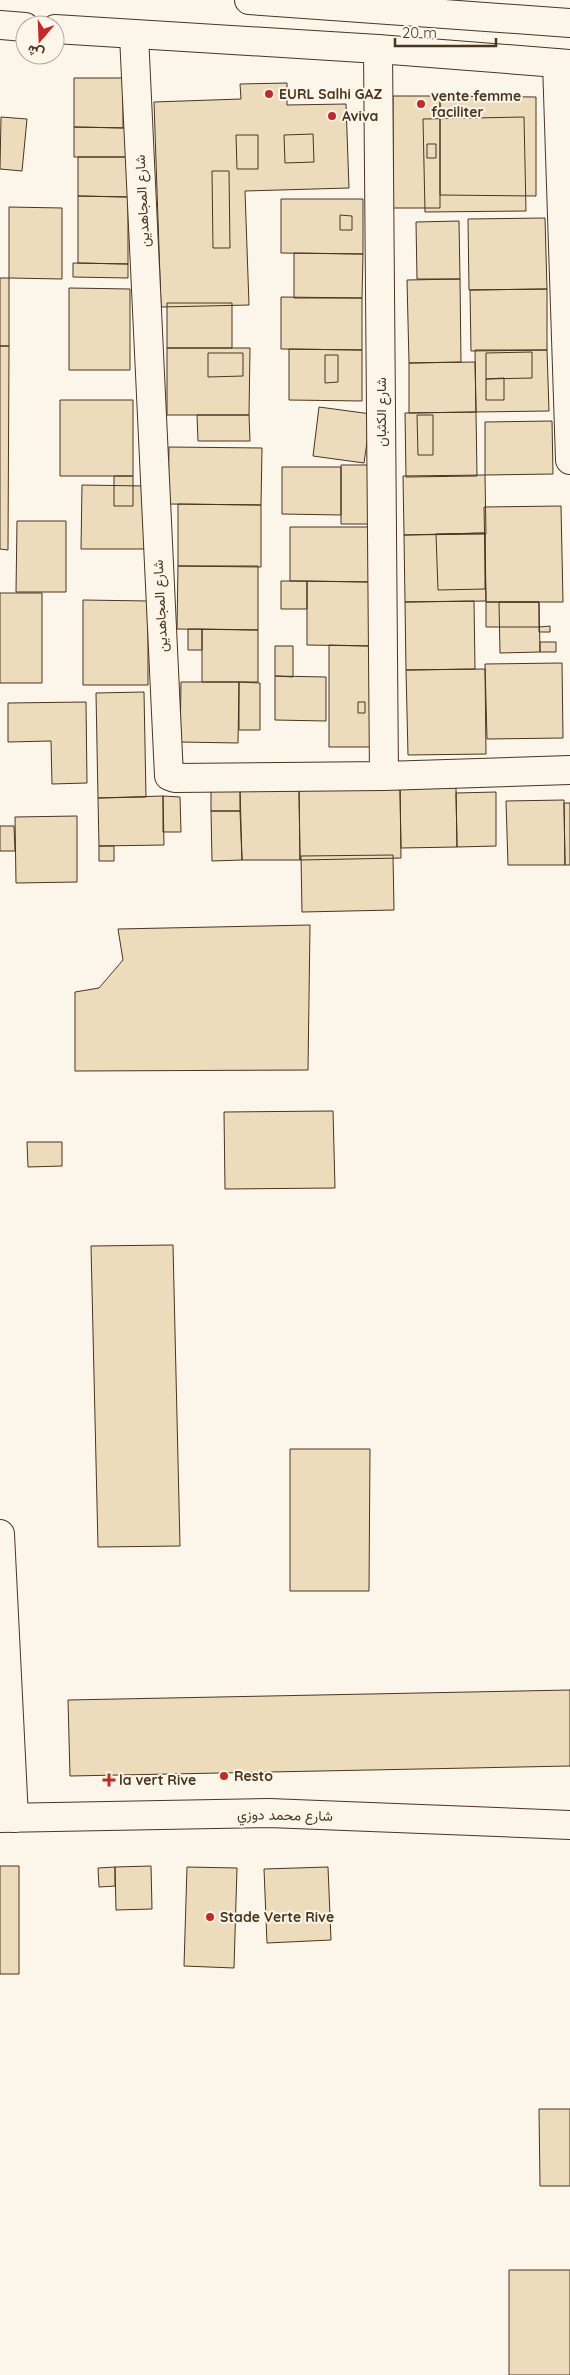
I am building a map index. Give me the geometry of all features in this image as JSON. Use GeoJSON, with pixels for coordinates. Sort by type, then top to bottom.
{"type":"FeatureCollection","features":[{"type":"Feature","properties":{"kind":"street"},"geometry":{"type":"LineString","coordinates":[[249,0],[570,23]]}},
{"type":"Feature","properties":{"kind":"street"},"geometry":{"type":"LineString","coordinates":[[0,25],[15,26]]}},
{"type":"Feature","properties":{"kind":"street"},"geometry":{"type":"LineString","coordinates":[[65,30],[378,49],[563,64],[570,460]]}},
{"type":"Feature","properties":{"kind":"street","name":"شارع المجاهدين"},"geometry":{"type":"LineString","coordinates":[[134,35],[169,776],[175,778],[384,776],[570,770]]}},
{"type":"Feature","properties":{"kind":"street","name":"شارع الكثبان"},"geometry":{"type":"LineString","coordinates":[[378,49],[384,776]]}},
{"type":"Feature","properties":{"kind":"street"},"geometry":{"type":"LineString","coordinates":[[0,1534],[7,1818]]}},
{"type":"Feature","properties":{"kind":"street","name":"شارع محمد دوزي"},"geometry":{"type":"LineString","coordinates":[[7,1818],[269,1813],[570,1826]]}},
{"type":"Feature","properties":{"kind":"building"},"geometry":{"type":"Polygon","coordinates":[[[74,78],[123,78],[123,128],[74,127],[74,78]]]}},
{"type":"Feature","properties":{"kind":"building"},"geometry":{"type":"Polygon","coordinates":[[[287,83],[287,105],[346,104],[349,188],[245,191],[249,305],[161,307],[154,102],[241,99],[240,84],[287,83]]]}},
{"type":"Feature","properties":{"kind":"building"},"geometry":{"type":"Polygon","coordinates":[[[393,96],[440,96],[440,208],[393,208],[393,96]]]}},
{"type":"Feature","properties":{"kind":"building"},"geometry":{"type":"Polygon","coordinates":[[[440,96],[536,97],[536,196],[440,195],[440,96]]]}},
{"type":"Feature","properties":{"kind":"building"},"geometry":{"type":"Polygon","coordinates":[[[1,117],[27,119],[22,171],[0,169],[1,117]]]}},
{"type":"Feature","properties":{"kind":"building"},"geometry":{"type":"Polygon","coordinates":[[[524,117],[526,211],[425,212],[423,119],[524,117]]]}},
{"type":"Feature","properties":{"kind":"building"},"geometry":{"type":"Polygon","coordinates":[[[74,127],[130,128],[130,157],[74,157],[74,127]]]}},
{"type":"Feature","properties":{"kind":"building"},"geometry":{"type":"Polygon","coordinates":[[[313,134],[314,162],[285,163],[284,135],[313,134]]]}},
{"type":"Feature","properties":{"kind":"building"},"geometry":{"type":"Polygon","coordinates":[[[236,135],[258,135],[258,169],[237,169],[236,135]]]}},
{"type":"Feature","properties":{"kind":"building"},"geometry":{"type":"Polygon","coordinates":[[[427,144],[436,144],[436,158],[427,158],[427,144]]]}},
{"type":"Feature","properties":{"kind":"building"},"geometry":{"type":"Polygon","coordinates":[[[78,157],[130,157],[130,197],[78,196],[78,157]]]}},
{"type":"Feature","properties":{"kind":"building"},"geometry":{"type":"Polygon","coordinates":[[[212,171],[229,171],[230,248],[213,248],[212,171]]]}},
{"type":"Feature","properties":{"kind":"building"},"geometry":{"type":"Polygon","coordinates":[[[78,196],[128,197],[128,264],[78,263],[78,196]]]}},
{"type":"Feature","properties":{"kind":"building"},"geometry":{"type":"Polygon","coordinates":[[[281,199],[363,199],[363,254],[281,253],[281,199]]]}},
{"type":"Feature","properties":{"kind":"building"},"geometry":{"type":"Polygon","coordinates":[[[9,207],[62,208],[62,279],[9,278],[9,207]]]}},
{"type":"Feature","properties":{"kind":"building"},"geometry":{"type":"Polygon","coordinates":[[[340,215],[352,216],[352,230],[340,230],[340,215]]]}},
{"type":"Feature","properties":{"kind":"building"},"geometry":{"type":"Polygon","coordinates":[[[545,218],[547,289],[469,290],[468,219],[545,218]]]}},
{"type":"Feature","properties":{"kind":"building"},"geometry":{"type":"Polygon","coordinates":[[[459,221],[460,279],[417,279],[416,222],[459,221]]]}},
{"type":"Feature","properties":{"kind":"building"},"geometry":{"type":"Polygon","coordinates":[[[294,253],[363,254],[362,298],[294,298],[294,253]]]}},
{"type":"Feature","properties":{"kind":"building"},"geometry":{"type":"Polygon","coordinates":[[[73,263],[128,264],[128,278],[73,277],[73,263]]]}},
{"type":"Feature","properties":{"kind":"building"},"geometry":{"type":"Polygon","coordinates":[[[0,278],[9,278],[9,346],[0,346],[0,278]]]}},
{"type":"Feature","properties":{"kind":"building"},"geometry":{"type":"Polygon","coordinates":[[[460,279],[461,362],[409,363],[407,280],[460,279]]]}},
{"type":"Feature","properties":{"kind":"building"},"geometry":{"type":"Polygon","coordinates":[[[69,288],[130,289],[130,370],[69,370],[69,288]]]}},
{"type":"Feature","properties":{"kind":"building"},"geometry":{"type":"Polygon","coordinates":[[[547,289],[547,350],[471,351],[470,290],[547,289]]]}},
{"type":"Feature","properties":{"kind":"building"},"geometry":{"type":"Polygon","coordinates":[[[281,297],[362,298],[362,350],[281,349],[281,297]]]}},
{"type":"Feature","properties":{"kind":"building"},"geometry":{"type":"Polygon","coordinates":[[[167,303],[232,303],[232,348],[167,348],[167,303]]]}},
{"type":"Feature","properties":{"kind":"building"},"geometry":{"type":"Polygon","coordinates":[[[0,346],[9,346],[8,550],[0,549],[0,346]]]}},
{"type":"Feature","properties":{"kind":"building"},"geometry":{"type":"Polygon","coordinates":[[[167,348],[250,348],[249,415],[167,415],[167,348]]]}},
{"type":"Feature","properties":{"kind":"building"},"geometry":{"type":"Polygon","coordinates":[[[289,349],[362,350],[362,401],[289,400],[289,349]]]}},
{"type":"Feature","properties":{"kind":"building"},"geometry":{"type":"Polygon","coordinates":[[[475,350],[547,350],[549,411],[476,412],[475,350]]]}},
{"type":"Feature","properties":{"kind":"building"},"geometry":{"type":"Polygon","coordinates":[[[532,352],[532,378],[486,379],[486,353],[532,352]]]}},
{"type":"Feature","properties":{"kind":"building"},"geometry":{"type":"Polygon","coordinates":[[[208,353],[243,353],[243,376],[208,377],[208,353]]]}},
{"type":"Feature","properties":{"kind":"building"},"geometry":{"type":"Polygon","coordinates":[[[325,355],[338,355],[338,382],[325,383],[325,355]]]}},
{"type":"Feature","properties":{"kind":"building"},"geometry":{"type":"Polygon","coordinates":[[[475,362],[476,412],[409,413],[409,363],[475,362]]]}},
{"type":"Feature","properties":{"kind":"building"},"geometry":{"type":"Polygon","coordinates":[[[504,378],[504,400],[486,400],[486,379],[504,378]]]}},
{"type":"Feature","properties":{"kind":"building"},"geometry":{"type":"Polygon","coordinates":[[[60,400],[133,400],[133,476],[60,476],[60,400]]]}},
{"type":"Feature","properties":{"kind":"building"},"geometry":{"type":"Polygon","coordinates":[[[319,407],[371,414],[364,463],[313,456],[319,407]]]}},
{"type":"Feature","properties":{"kind":"building"},"geometry":{"type":"Polygon","coordinates":[[[476,412],[477,476],[406,477],[405,413],[476,412]]]}},
{"type":"Feature","properties":{"kind":"building"},"geometry":{"type":"Polygon","coordinates":[[[197,415],[249,415],[250,441],[198,441],[197,415]]]}},
{"type":"Feature","properties":{"kind":"building"},"geometry":{"type":"Polygon","coordinates":[[[417,415],[433,415],[433,455],[418,455],[417,415]]]}},
{"type":"Feature","properties":{"kind":"building"},"geometry":{"type":"Polygon","coordinates":[[[552,421],[553,474],[485,475],[485,422],[552,421]]]}},
{"type":"Feature","properties":{"kind":"building"},"geometry":{"type":"Polygon","coordinates":[[[169,447],[262,448],[261,505],[168,504],[169,447]]]}},
{"type":"Feature","properties":{"kind":"building"},"geometry":{"type":"Polygon","coordinates":[[[341,465],[369,465],[369,524],[341,524],[341,465]]]}},
{"type":"Feature","properties":{"kind":"building"},"geometry":{"type":"Polygon","coordinates":[[[282,467],[341,467],[341,515],[282,514],[282,467]]]}},
{"type":"Feature","properties":{"kind":"building"},"geometry":{"type":"Polygon","coordinates":[[[485,475],[486,534],[404,535],[403,476],[485,475]]]}},
{"type":"Feature","properties":{"kind":"building"},"geometry":{"type":"Polygon","coordinates":[[[114,476],[133,476],[133,506],[114,506],[114,476]]]}},
{"type":"Feature","properties":{"kind":"building"},"geometry":{"type":"Polygon","coordinates":[[[82,485],[145,486],[145,549],[81,549],[82,485]]]}},
{"type":"Feature","properties":{"kind":"building"},"geometry":{"type":"Polygon","coordinates":[[[178,504],[261,505],[261,567],[178,566],[178,504]]]}},
{"type":"Feature","properties":{"kind":"building"},"geometry":{"type":"Polygon","coordinates":[[[561,506],[563,602],[486,602],[484,507],[561,506]]]}},
{"type":"Feature","properties":{"kind":"building"},"geometry":{"type":"Polygon","coordinates":[[[17,521],[66,521],[66,592],[16,592],[17,521]]]}},
{"type":"Feature","properties":{"kind":"building"},"geometry":{"type":"Polygon","coordinates":[[[290,527],[371,527],[370,582],[290,581],[290,527]]]}},
{"type":"Feature","properties":{"kind":"building"},"geometry":{"type":"Polygon","coordinates":[[[485,533],[486,601],[405,602],[404,535],[485,533]]]}},
{"type":"Feature","properties":{"kind":"building"},"geometry":{"type":"Polygon","coordinates":[[[485,533],[485,589],[438,590],[436,534],[485,533]]]}},
{"type":"Feature","properties":{"kind":"building"},"geometry":{"type":"Polygon","coordinates":[[[178,566],[258,566],[258,630],[177,629],[178,566]]]}},
{"type":"Feature","properties":{"kind":"building"},"geometry":{"type":"Polygon","coordinates":[[[281,581],[307,581],[307,609],[281,609],[281,581]]]}},
{"type":"Feature","properties":{"kind":"building"},"geometry":{"type":"Polygon","coordinates":[[[307,581],[370,582],[370,646],[307,645],[307,581]]]}},
{"type":"Feature","properties":{"kind":"building"},"geometry":{"type":"Polygon","coordinates":[[[0,593],[42,593],[42,683],[0,683],[0,593]]]}},
{"type":"Feature","properties":{"kind":"building"},"geometry":{"type":"Polygon","coordinates":[[[83,600],[148,601],[148,685],[83,685],[83,600]]]}},
{"type":"Feature","properties":{"kind":"building"},"geometry":{"type":"Polygon","coordinates":[[[474,601],[475,669],[406,670],[405,602],[474,601]]]}},
{"type":"Feature","properties":{"kind":"building"},"geometry":{"type":"Polygon","coordinates":[[[486,602],[539,602],[539,627],[486,627],[486,602]]]}},
{"type":"Feature","properties":{"kind":"building"},"geometry":{"type":"Polygon","coordinates":[[[499,602],[539,602],[540,652],[500,653],[499,602]]]}},
{"type":"Feature","properties":{"kind":"building"},"geometry":{"type":"Polygon","coordinates":[[[550,626],[550,632],[539,632],[539,627],[550,626]]]}},
{"type":"Feature","properties":{"kind":"building"},"geometry":{"type":"Polygon","coordinates":[[[188,629],[202,629],[202,650],[188,650],[188,629]]]}},
{"type":"Feature","properties":{"kind":"building"},"geometry":{"type":"Polygon","coordinates":[[[202,629],[258,630],[258,682],[202,682],[202,629]]]}},
{"type":"Feature","properties":{"kind":"building"},"geometry":{"type":"Polygon","coordinates":[[[540,642],[556,642],[556,652],[540,652],[540,642]]]}},
{"type":"Feature","properties":{"kind":"building"},"geometry":{"type":"Polygon","coordinates":[[[329,645],[370,646],[370,747],[329,747],[329,645]]]}},
{"type":"Feature","properties":{"kind":"building"},"geometry":{"type":"Polygon","coordinates":[[[275,646],[293,646],[293,677],[275,676],[275,646]]]}},
{"type":"Feature","properties":{"kind":"building"},"geometry":{"type":"Polygon","coordinates":[[[562,663],[563,738],[487,739],[485,664],[562,663]]]}},
{"type":"Feature","properties":{"kind":"building"},"geometry":{"type":"Polygon","coordinates":[[[485,669],[486,754],[408,755],[406,670],[485,669]]]}},
{"type":"Feature","properties":{"kind":"building"},"geometry":{"type":"Polygon","coordinates":[[[275,676],[326,677],[326,721],[275,720],[275,676]]]}},
{"type":"Feature","properties":{"kind":"building"},"geometry":{"type":"Polygon","coordinates":[[[181,682],[239,682],[238,743],[180,742],[181,682]]]}},
{"type":"Feature","properties":{"kind":"building"},"geometry":{"type":"Polygon","coordinates":[[[239,682],[260,683],[260,730],[239,730],[239,682]]]}},
{"type":"Feature","properties":{"kind":"building"},"geometry":{"type":"Polygon","coordinates":[[[144,692],[146,797],[98,798],[96,693],[144,692]]]}},
{"type":"Feature","properties":{"kind":"building"},"geometry":{"type":"Polygon","coordinates":[[[86,702],[87,783],[52,784],[51,741],[8,742],[8,703],[86,702]]]}},
{"type":"Feature","properties":{"kind":"building"},"geometry":{"type":"Polygon","coordinates":[[[358,702],[365,702],[365,713],[358,713],[358,702]]]}},
{"type":"Feature","properties":{"kind":"building"},"geometry":{"type":"Polygon","coordinates":[[[299,788],[300,860],[242,860],[240,789],[299,788]]]}},
{"type":"Feature","properties":{"kind":"building"},"geometry":{"type":"Polygon","coordinates":[[[400,788],[401,858],[300,860],[299,790],[400,788]]]}},
{"type":"Feature","properties":{"kind":"building"},"geometry":{"type":"Polygon","coordinates":[[[400,788],[456,788],[457,847],[401,848],[400,788]]]}},
{"type":"Feature","properties":{"kind":"building"},"geometry":{"type":"Polygon","coordinates":[[[211,789],[240,789],[240,811],[211,811],[211,789]]]}},
{"type":"Feature","properties":{"kind":"building"},"geometry":{"type":"Polygon","coordinates":[[[496,792],[496,846],[457,847],[456,793],[496,792]]]}},
{"type":"Feature","properties":{"kind":"building"},"geometry":{"type":"Polygon","coordinates":[[[163,796],[180,797],[181,832],[163,832],[163,796]]]}},
{"type":"Feature","properties":{"kind":"building"},"geometry":{"type":"Polygon","coordinates":[[[163,796],[164,845],[99,846],[98,798],[163,796]]]}},
{"type":"Feature","properties":{"kind":"building"},"geometry":{"type":"Polygon","coordinates":[[[564,800],[565,865],[508,865],[506,801],[564,800]]]}},
{"type":"Feature","properties":{"kind":"building"},"geometry":{"type":"Polygon","coordinates":[[[564,803],[570,803],[570,865],[565,865],[564,803]]]}},
{"type":"Feature","properties":{"kind":"building"},"geometry":{"type":"Polygon","coordinates":[[[211,811],[240,811],[242,860],[212,861],[211,811]]]}},
{"type":"Feature","properties":{"kind":"building"},"geometry":{"type":"Polygon","coordinates":[[[77,816],[77,882],[16,883],[15,817],[77,816]]]}},
{"type":"Feature","properties":{"kind":"building"},"geometry":{"type":"Polygon","coordinates":[[[0,826],[14,826],[15,851],[0,851],[0,826]]]}},
{"type":"Feature","properties":{"kind":"building"},"geometry":{"type":"Polygon","coordinates":[[[99,846],[114,846],[114,861],[99,861],[99,846]]]}},
{"type":"Feature","properties":{"kind":"building"},"geometry":{"type":"Polygon","coordinates":[[[393,855],[394,910],[302,912],[301,856],[393,855]]]}},
{"type":"Feature","properties":{"kind":"building"},"geometry":{"type":"Polygon","coordinates":[[[310,925],[308,1070],[75,1071],[75,992],[99,988],[123,960],[118,929],[310,925]]]}},
{"type":"Feature","properties":{"kind":"building"},"geometry":{"type":"Polygon","coordinates":[[[333,1111],[335,1188],[225,1189],[224,1112],[333,1111]]]}},
{"type":"Feature","properties":{"kind":"building"},"geometry":{"type":"Polygon","coordinates":[[[27,1142],[62,1142],[62,1166],[28,1167],[27,1142]]]}},
{"type":"Feature","properties":{"kind":"building"},"geometry":{"type":"Polygon","coordinates":[[[173,1245],[180,1546],[98,1547],[91,1246],[173,1245]]]}},
{"type":"Feature","properties":{"kind":"building"},"geometry":{"type":"Polygon","coordinates":[[[290,1449],[370,1449],[369,1591],[290,1591],[290,1449]]]}},
{"type":"Feature","properties":{"kind":"building"},"geometry":{"type":"Polygon","coordinates":[[[570,1690],[570,1766],[70,1776],[68,1700],[570,1690]]]}},
{"type":"Feature","properties":{"kind":"building"},"geometry":{"type":"Polygon","coordinates":[[[0,1866],[19,1866],[19,1974],[0,1974],[0,1866]]]}},
{"type":"Feature","properties":{"kind":"building"},"geometry":{"type":"Polygon","coordinates":[[[151,1866],[152,1909],[116,1910],[115,1867],[151,1866]]]}},
{"type":"Feature","properties":{"kind":"building"},"geometry":{"type":"Polygon","coordinates":[[[115,1867],[115,1886],[99,1887],[98,1868],[115,1867]]]}},
{"type":"Feature","properties":{"kind":"building","name":"Stade Verte Rive"},"geometry":{"type":"Polygon","coordinates":[[[187,1867],[237,1868],[234,1968],[184,1966],[187,1867]]]}},
{"type":"Feature","properties":{"kind":"building"},"geometry":{"type":"Polygon","coordinates":[[[328,1867],[331,1940],[267,1943],[264,1869],[328,1867]]]}},
{"type":"Feature","properties":{"kind":"building"},"geometry":{"type":"Polygon","coordinates":[[[539,2109],[570,2109],[570,2186],[540,2186],[539,2109]]]}},
{"type":"Feature","properties":{"kind":"building"},"geometry":{"type":"Polygon","coordinates":[[[509,2270],[570,2270],[570,2375],[509,2375],[509,2270]]]}},
{"type":"Feature","properties":{"kind":"place","name":"EURL Salhi GAZ"},"geometry":{"type":"Point","coordinates":[269,94]}},
{"type":"Feature","properties":{"kind":"place","name":"vente femme faciliter"},"geometry":{"type":"Point","coordinates":[421,104]}},
{"type":"Feature","properties":{"kind":"place","name":"Aviva"},"geometry":{"type":"Point","coordinates":[332,116]}},
{"type":"Feature","properties":{"kind":"place","name":"Resto"},"geometry":{"type":"Point","coordinates":[224,1776]}},
{"type":"Feature","properties":{"kind":"place","name":"la vert Rive"},"geometry":{"type":"Point","coordinates":[109,1780]}},
{"type":"Feature","properties":{"kind":"place","name":"Stade Verte Rive"},"geometry":{"type":"Point","coordinates":[210,1917]}}]}
